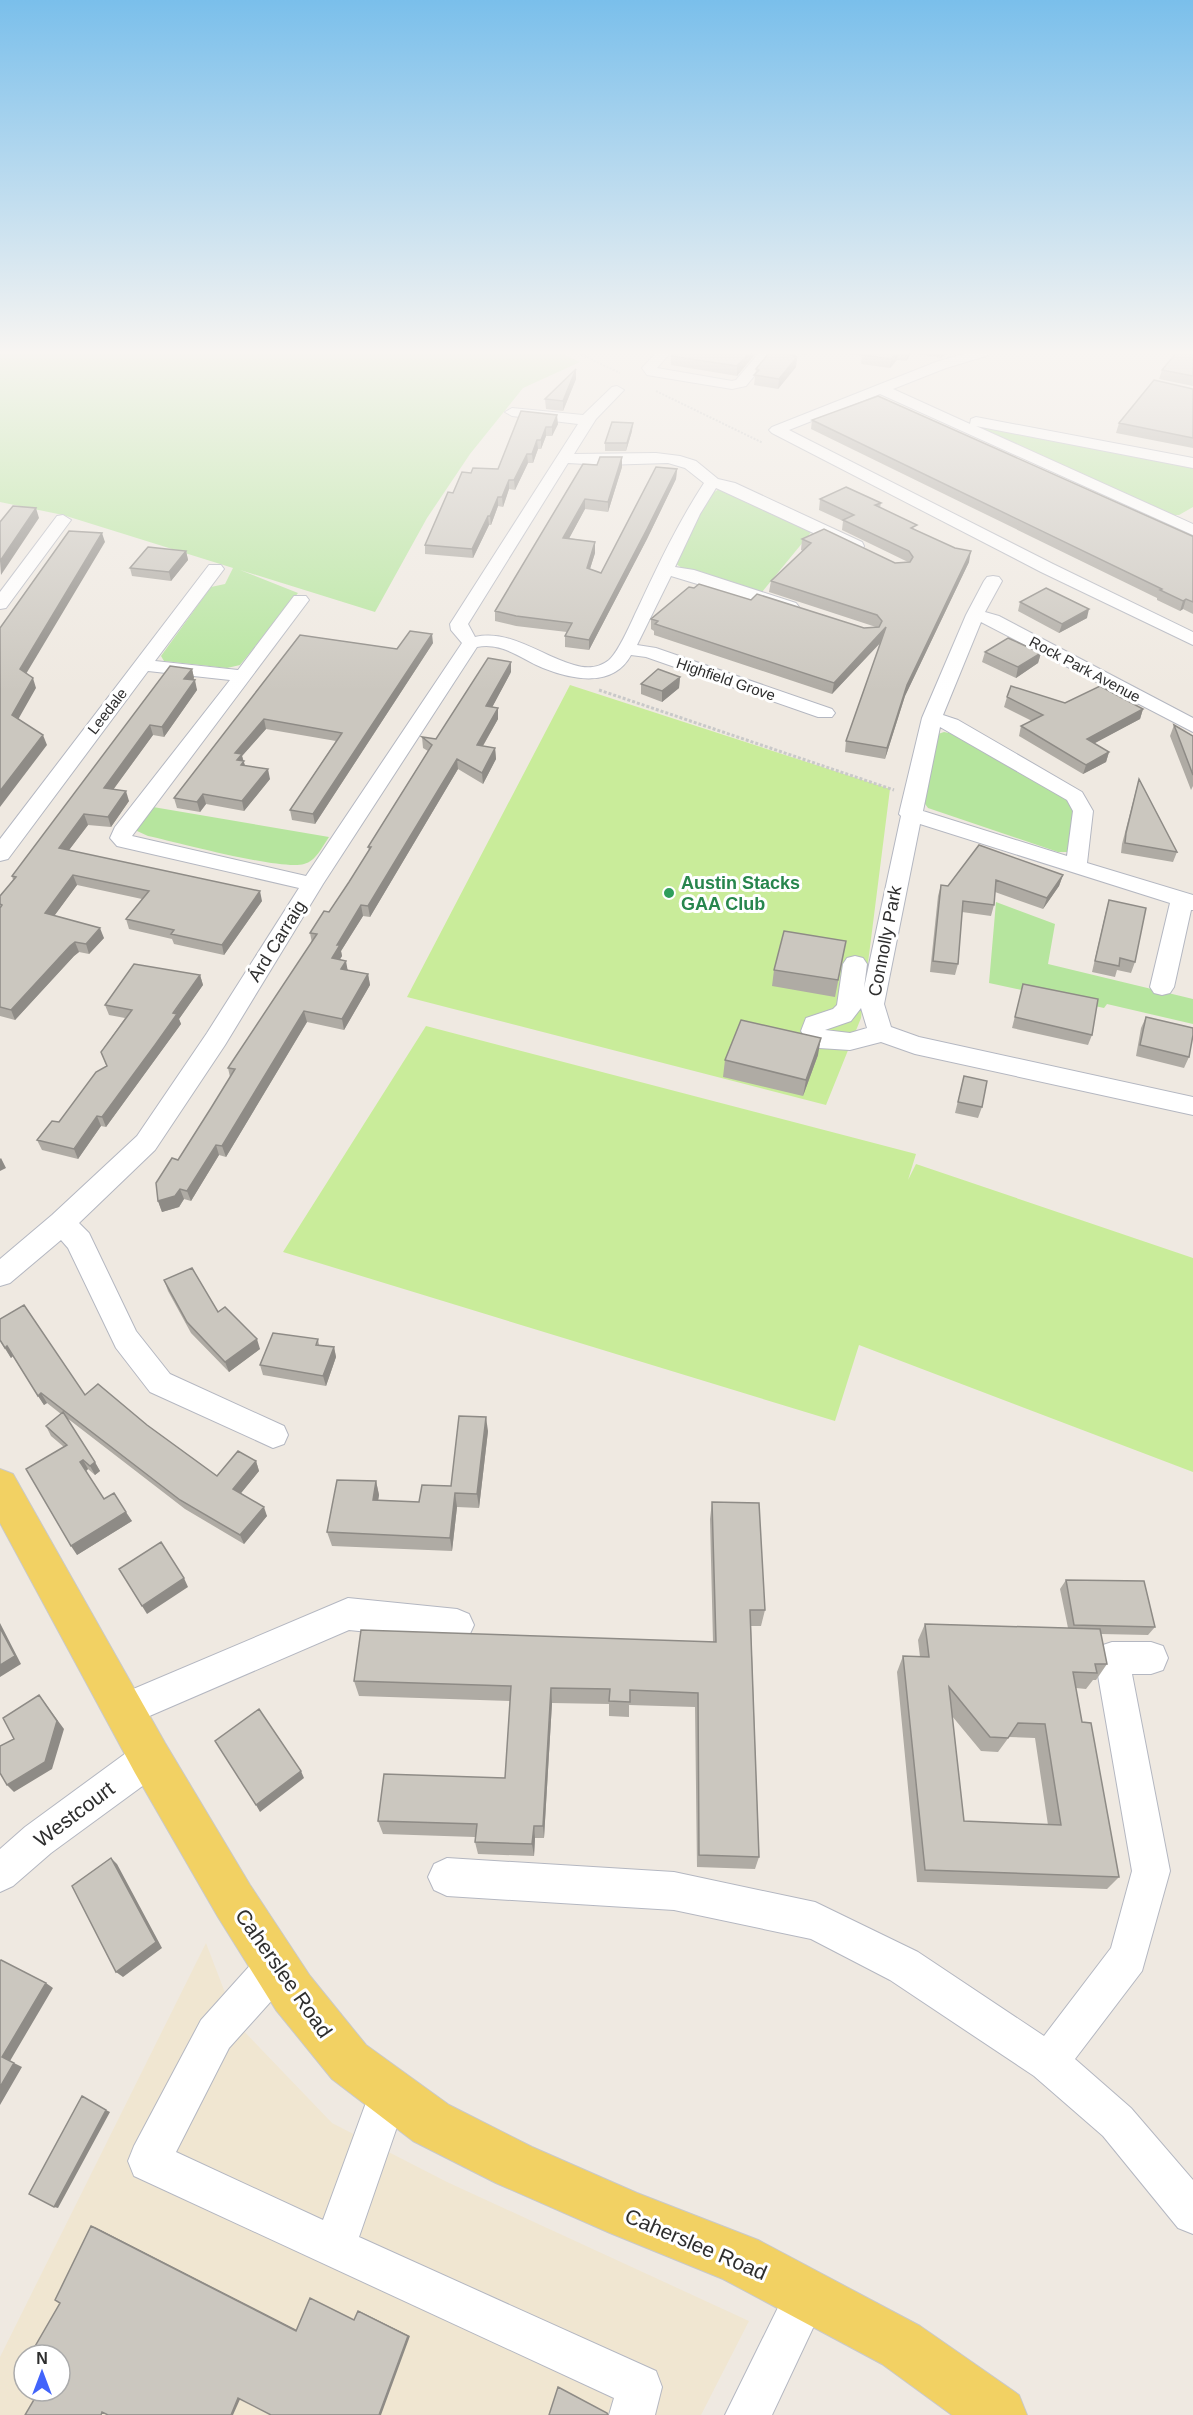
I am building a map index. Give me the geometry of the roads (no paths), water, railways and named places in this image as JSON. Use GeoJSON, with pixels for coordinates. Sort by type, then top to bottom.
{"type":"FeatureCollection","features":[{"type":"Feature","properties":{"kind":"main road","name":"Caherslee Road"},"geometry":{"type":"LineString","coordinates":[[0,1486],[150,1758],[234,1902],[293,1993],[349,2062],[431,2124],[628,2215],[739,2259],[901,2345],[999,2415]]}},
{"type":"Feature","properties":{"kind":"street"},"geometry":{"type":"LineString","coordinates":[[558,466],[459,624],[460,630],[471,643],[486,640],[513,645],[529,655],[581,673],[602,672],[618,662],[692,514],[712,482]]}},
{"type":"Feature","properties":{"kind":"street"},"geometry":{"type":"LineString","coordinates":[[695,466],[712,482],[729,486],[868,552]]}},
{"type":"Feature","properties":{"kind":"street"},"geometry":{"type":"LineString","coordinates":[[847,466],[1027,558],[1193,639]]}},
{"type":"Feature","properties":{"kind":"street"},"geometry":{"type":"LineString","coordinates":[[1049,466],[1193,530]]}},
{"type":"Feature","properties":{"kind":"street"},"geometry":{"type":"LineString","coordinates":[[1175,522],[1193,513]]}},
{"type":"Feature","properties":{"kind":"street"},"geometry":{"type":"LineString","coordinates":[[0,604],[63,520]]}},
{"type":"Feature","properties":{"kind":"street","name":"Leedale"},"geometry":{"type":"LineString","coordinates":[[0,854],[215,569]]}},
{"type":"Feature","properties":{"kind":"street"},"geometry":{"type":"LineString","coordinates":[[665,570],[688,574],[801,610]]}},
{"type":"Feature","properties":{"kind":"street"},"geometry":{"type":"LineString","coordinates":[[993,580],[975,615],[932,718],[913,804],[1076,867],[1188,902],[1162,987]]}},
{"type":"Feature","properties":{"kind":"street"},"geometry":{"type":"LineString","coordinates":[[300,600],[123,832],[121,838],[125,841],[312,884]]}},
{"type":"Feature","properties":{"kind":"street","name":"Rock Park Avenue"},"geometry":{"type":"LineString","coordinates":[[975,615],[993,620],[1193,726]]}},
{"type":"Feature","properties":{"kind":"street","name":"Árd Carraig"},"geometry":{"type":"LineString","coordinates":[[0,1275],[62,1223],[146,1143],[216,1039],[312,884],[471,643]]}},
{"type":"Feature","properties":{"kind":"street","name":"Highfield Grove"},"geometry":{"type":"LineString","coordinates":[[626,650],[649,652],[825,712]]}},
{"type":"Feature","properties":{"kind":"street"},"geometry":{"type":"LineString","coordinates":[[143,665],[243,676]]}},
{"type":"Feature","properties":{"kind":"street"},"geometry":{"type":"LineString","coordinates":[[932,718],[951,724],[1076,795],[1083,811],[1076,867]]}},
{"type":"Feature","properties":{"kind":"street","name":"Connolly Park"},"geometry":{"type":"LineString","coordinates":[[880,1032],[872,1004],[913,804]]}},
{"type":"Feature","properties":{"kind":"street"},"geometry":{"type":"LineString","coordinates":[[855,964],[849,1008],[842,1015],[815,1024],[813,1031],[819,1039],[839,1043],[865,1041],[880,1032],[915,1045],[1193,1106]]}},
{"type":"Feature","properties":{"kind":"street"},"geometry":{"type":"LineString","coordinates":[[62,1223],[79,1241],[126,1339],[160,1383],[273,1435]]}},
{"type":"Feature","properties":{"kind":"street"},"geometry":{"type":"LineString","coordinates":[[124,1710],[348,1614],[457,1625]]}},
{"type":"Feature","properties":{"kind":"street"},"geometry":{"type":"LineString","coordinates":[[1048,2062],[1089,2012],[1128,1957],[1151,1871],[1112,1658],[1151,1658]]}},
{"type":"Feature","properties":{"kind":"street","name":"Westcourt"},"geometry":{"type":"LineString","coordinates":[[0,1873],[38,1840],[150,1758]]}},
{"type":"Feature","properties":{"kind":"street"},"geometry":{"type":"LineString","coordinates":[[447,1877],[674,1892],[815,1921],[904,1966],[1048,2062],[1117,2122],[1192,2209]]}},
{"type":"Feature","properties":{"kind":"street"},"geometry":{"type":"LineString","coordinates":[[276,1966],[214,2034],[149,2162],[640,2387],[632,2415]]}},
{"type":"Feature","properties":{"kind":"street"},"geometry":{"type":"LineString","coordinates":[[334,2248],[389,2092]]}},
{"type":"Feature","properties":{"kind":"street"},"geometry":{"type":"LineString","coordinates":[[748,2415],[807,2294]]}},
{"type":"Feature","properties":{"kind":"place","name":"Austin Stacks GAA Club"},"geometry":{"type":"Point","coordinates":[669,893]}}]}
